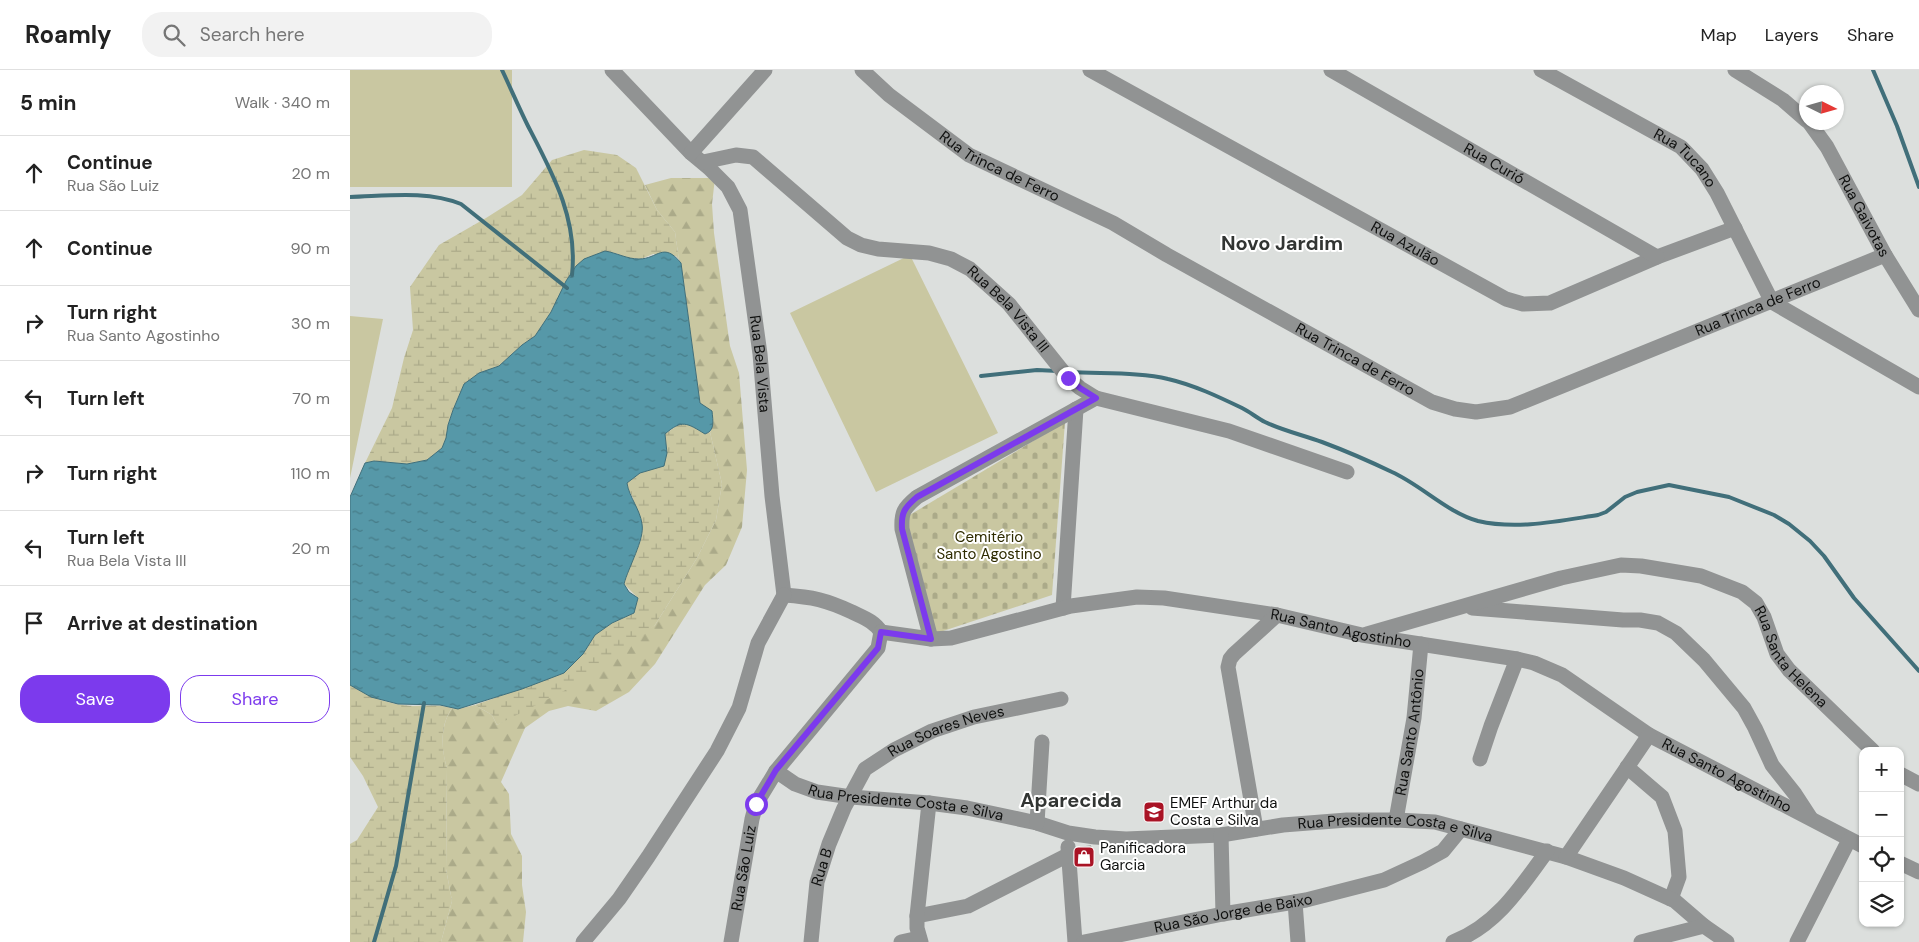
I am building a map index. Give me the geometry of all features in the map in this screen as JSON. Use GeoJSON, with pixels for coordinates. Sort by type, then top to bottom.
{"type":"FeatureCollection","features":[{"type":"Feature","properties":{"kind":"street","name":"Rua Bela Vista"},"geometry":{"type":"LineString","coordinates":[[612,70],[728,187],[736,200],[742,221],[760,354],[772,496],[784,595]]}},
{"type":"Feature","properties":{"kind":"street"},"geometry":{"type":"LineString","coordinates":[[697,157],[765,70]]}},
{"type":"Feature","properties":{"kind":"street","name":"Rua Trinca de Ferro"},"geometry":{"type":"LineString","coordinates":[[862,70],[889,95],[969,155],[1113,223],[1167,255],[1424,397],[1455,409],[1476,412],[1510,408],[1885,255]]}},
{"type":"Feature","properties":{"kind":"street","name":"Rua Azulão"},"geometry":{"type":"LineString","coordinates":[[1090,70],[1506,299],[1523,304],[1550,302],[1657,257],[1734,228]]}},
{"type":"Feature","properties":{"kind":"street","name":"Rua Curió"},"geometry":{"type":"LineString","coordinates":[[1331,70],[1657,257]]}},
{"type":"Feature","properties":{"kind":"street","name":"Rua Gaivotas"},"geometry":{"type":"LineString","coordinates":[[1735,70],[1783,100],[1799,113]]}},
{"type":"Feature","properties":{"kind":"street","name":"Rua Tucano"},"geometry":{"type":"LineString","coordinates":[[1544,71],[1681,147],[1702,168],[1772,302]]}},
{"type":"Feature","properties":{"kind":"street","name":"Rua Gaivotas"},"geometry":{"type":"LineString","coordinates":[[1815,130],[1827,146],[1885,255],[1919,310]]}},
{"type":"Feature","properties":{"kind":"street","name":"Rua Bela Vista III"},"geometry":{"type":"LineString","coordinates":[[697,157],[736,155],[753,157],[760,161],[847,238],[861,245],[878,249],[929,253],[951,259],[970,269],[1009,304],[1068,378],[1096,398],[1229,431],[1347,472]]}},
{"type":"Feature","properties":{"kind":"street"},"geometry":{"type":"LineString","coordinates":[[1772,302],[1919,387]]}},
{"type":"Feature","properties":{"kind":"street"},"geometry":{"type":"LineString","coordinates":[[931,639],[902,529],[901,516],[908,505],[917,497],[1096,398]]}},
{"type":"Feature","properties":{"kind":"street"},"geometry":{"type":"LineString","coordinates":[[1063,608],[1076,409]]}},
{"type":"Feature","properties":{"kind":"street","name":"Rua Santa Helena"},"geometry":{"type":"LineString","coordinates":[[1362,635],[1561,578],[1621,566],[1641,566],[1701,576],[1742,592],[1756,603],[1764,617],[1777,654],[1789,670],[1869,747]]}},
{"type":"Feature","properties":{"kind":"street"},"geometry":{"type":"LineString","coordinates":[[583,942],[619,899],[717,751],[739,708],[758,643],[784,595],[826,601],[870,620],[877,625],[881,632],[878,648],[776,770]]}},
{"type":"Feature","properties":{"kind":"street","name":"Rua Santo Agostinho"},"geometry":{"type":"LineString","coordinates":[[881,632],[931,639],[951,638],[1063,608],[1105,600],[1137,597],[1164,598],[1277,616],[1362,635],[1517,659],[1562,675],[1649,735],[1859,844]]}},
{"type":"Feature","properties":{"kind":"street"},"geometry":{"type":"LineString","coordinates":[[1463,607],[1640,620],[1658,623],[1676,633],[1704,660],[1744,708],[1756,728],[1772,765],[1795,794],[1810,818]]}},
{"type":"Feature","properties":{"kind":"street"},"geometry":{"type":"LineString","coordinates":[[1256,828],[1228,667],[1230,659],[1234,654],[1277,616]]}},
{"type":"Feature","properties":{"kind":"street","name":"Rua Santo Antônio"},"geometry":{"type":"LineString","coordinates":[[1396,820],[1414,718],[1421,644]]}},
{"type":"Feature","properties":{"kind":"street"},"geometry":{"type":"LineString","coordinates":[[1480,759],[1517,659]]}},
{"type":"Feature","properties":{"kind":"street","name":"Rua Soares Neves"},"geometry":{"type":"LineString","coordinates":[[851,797],[865,770],[894,750],[932,732],[974,717],[1062,699]]}},
{"type":"Feature","properties":{"kind":"street"},"geometry":{"type":"LineString","coordinates":[[1566,857],[1649,735]]}},
{"type":"Feature","properties":{"kind":"street"},"geometry":{"type":"LineString","coordinates":[[1037,823],[1042,742]]}},
{"type":"Feature","properties":{"kind":"street"},"geometry":{"type":"LineString","coordinates":[[1627,767],[1662,797],[1675,831],[1679,877],[1671,899]]}},
{"type":"Feature","properties":{"kind":"street","name":"Rua Presidente Costa e Silva"},"geometry":{"type":"LineString","coordinates":[[776,770],[795,784],[817,792],[851,797],[929,803],[1037,823],[1068,833],[1126,839],[1221,835],[1256,828],[1346,820],[1435,822],[1566,857],[1624,878],[1671,899],[1727,942]]}},
{"type":"Feature","properties":{"kind":"street","name":"Rua São Luiz"},"geometry":{"type":"LineString","coordinates":[[731,942],[752,819],[756,804],[776,770]]}},
{"type":"Feature","properties":{"kind":"street"},"geometry":{"type":"LineString","coordinates":[[1904,776],[1919,784]]}},
{"type":"Feature","properties":{"kind":"street","name":"Rua B"},"geometry":{"type":"LineString","coordinates":[[811,942],[817,882],[829,844],[844,808],[851,797]]}},
{"type":"Feature","properties":{"kind":"street"},"geometry":{"type":"LineString","coordinates":[[901,942],[920,940],[917,916],[929,803]]}},
{"type":"Feature","properties":{"kind":"street","name":"Rua São Jorge de Baixo"},"geometry":{"type":"LineString","coordinates":[[1084,942],[1294,902],[1384,880],[1443,851],[1461,830]]}},
{"type":"Feature","properties":{"kind":"street"},"geometry":{"type":"LineString","coordinates":[[1068,833],[1075,942]]}},
{"type":"Feature","properties":{"kind":"street"},"geometry":{"type":"LineString","coordinates":[[1221,835],[1223,914]]}},
{"type":"Feature","properties":{"kind":"street"},"geometry":{"type":"LineString","coordinates":[[1797,942],[1849,840]]}},
{"type":"Feature","properties":{"kind":"street"},"geometry":{"type":"LineString","coordinates":[[1453,942],[1480,928],[1496,915],[1510,901],[1547,852]]}},
{"type":"Feature","properties":{"kind":"street"},"geometry":{"type":"LineString","coordinates":[[917,916],[968,906],[1068,855]]}},
{"type":"Feature","properties":{"kind":"street"},"geometry":{"type":"LineString","coordinates":[[1904,865],[1919,872]]}},
{"type":"Feature","properties":{"kind":"street"},"geometry":{"type":"LineString","coordinates":[[1294,902],[1298,942]]}},
{"type":"Feature","properties":{"kind":"street"},"geometry":{"type":"LineString","coordinates":[[1641,942],[1704,926]]}},
{"type":"Feature","properties":{"kind":"green space"},"geometry":{"type":"Polygon","coordinates":[[[350,70],[512,70],[512,187],[350,187],[350,70]]]}},
{"type":"Feature","properties":{"kind":"green space"},"geometry":{"type":"Polygon","coordinates":[[[584,150],[617,155],[636,168],[657,210],[675,232],[679,260],[676,256],[653,254],[641,259],[628,258],[615,253],[576,266],[566,281],[551,312],[535,336],[499,366],[479,373],[464,384],[453,410],[448,425],[447,438],[442,448],[427,460],[407,464],[374,461],[365,463],[392,408],[413,330],[410,287],[439,245],[522,195],[552,160],[584,150]]]}},
{"type":"Feature","properties":{"kind":"green space"},"geometry":{"type":"Polygon","coordinates":[[[671,178],[715,178],[712,204],[714,233],[730,346],[739,373],[747,470],[742,527],[726,565],[705,585],[655,664],[629,692],[596,711],[568,706],[549,711],[525,728],[501,782],[509,794],[511,834],[522,856],[522,885],[526,912],[523,942],[441,942],[452,901],[446,869],[447,768],[443,738],[445,722],[452,708],[458,709],[475,705],[492,715],[497,725],[655,625],[697,558],[716,520],[722,484],[710,432],[713,420],[700,403],[675,232],[657,210],[645,185],[671,178]]]}},
{"type":"Feature","properties":{"kind":"green space"},"geometry":{"type":"Polygon","coordinates":[[[910,255],[998,433],[876,492],[790,313],[910,255]]]}},
{"type":"Feature","properties":{"kind":"green space"},"geometry":{"type":"Polygon","coordinates":[[[350,316],[383,319],[350,478],[350,316]]]}},
{"type":"Feature","properties":{"kind":"green space","name":"Cemitério Santo Agostino"},"geometry":{"type":"Polygon","coordinates":[[[1065,422],[1052,595],[931,635],[898,522],[1065,422]]]}},
{"type":"Feature","properties":{"kind":"green space"},"geometry":{"type":"Polygon","coordinates":[[[681,423],[689,424],[705,434],[710,432],[722,484],[716,520],[697,558],[655,625],[587,679],[497,725],[492,715],[475,705],[564,673],[583,654],[595,635],[612,623],[634,613],[638,598],[624,584],[627,570],[640,541],[633,498],[627,483],[640,473],[655,468],[667,453],[665,434],[681,423]]]}},
{"type":"Feature","properties":{"kind":"green space"},"geometry":{"type":"Polygon","coordinates":[[[350,685],[372,697],[396,704],[452,708],[445,722],[443,745],[447,768],[446,869],[452,901],[441,942],[350,942],[350,844],[357,840],[378,807],[363,776],[350,757],[350,685]]]}},
{"type":"Feature","properties":{"kind":"water"},"geometry":{"type":"Polygon","coordinates":[[[605,251],[639,259],[665,252],[670,253],[681,263],[700,403],[712,411],[713,418],[712,428],[705,434],[685,424],[671,429],[665,434],[667,453],[664,466],[640,473],[627,483],[642,524],[639,545],[624,584],[629,592],[638,598],[634,613],[612,623],[595,635],[583,654],[564,673],[522,689],[458,709],[440,705],[398,704],[371,697],[350,685],[350,497],[365,463],[374,461],[407,464],[427,460],[442,448],[453,410],[464,384],[479,373],[499,366],[535,336],[551,312],[566,281],[576,266],[584,259],[605,251]]]}},
{"type":"Feature","properties":{"kind":"building","name":"Panificadora Garcia"},"geometry":{"type":"Polygon","coordinates":[[[1091,846],[1091,861],[1075,861],[1076,853],[1080,847],[1091,846]]]}},
{"type":"Feature","properties":{"kind":"waterway"},"geometry":{"type":"LineString","coordinates":[[502,70],[562,198],[571,235],[573,254],[572,275]]}},
{"type":"Feature","properties":{"kind":"waterway"},"geometry":{"type":"LineString","coordinates":[[1873,70],[1897,126],[1919,187]]}},
{"type":"Feature","properties":{"kind":"waterway"},"geometry":{"type":"LineString","coordinates":[[350,197],[420,195],[461,204],[567,288]]}},
{"type":"Feature","properties":{"kind":"waterway"},"geometry":{"type":"LineString","coordinates":[[981,376],[1037,370],[1058,371]]}},
{"type":"Feature","properties":{"kind":"waterway"},"geometry":{"type":"LineString","coordinates":[[1070,372],[1145,375],[1168,379],[1197,388],[1242,408],[1272,425],[1331,445],[1392,472],[1456,512],[1478,521],[1493,524],[1523,525],[1598,515],[1606,512],[1625,497],[1637,492],[1669,485],[1729,497],[1774,515],[1810,541],[1824,556],[1854,598],[1919,671]]}},
{"type":"Feature","properties":{"kind":"waterway"},"geometry":{"type":"LineString","coordinates":[[374,942],[396,866],[424,703]]}},
{"type":"Feature","properties":{"kind":"place","name":"EMEF Arthur da Costa e Silva"},"geometry":{"type":"Point","coordinates":[1154,812]}},
{"type":"Feature","properties":{"kind":"place","name":"Panificadora Garcia"},"geometry":{"type":"Point","coordinates":[1084,857]}},
{"type":"Feature","properties":{"kind":"district","name":"Novo Jardim"},"geometry":{"type":"Point","coordinates":[1282,243]}},
{"type":"Feature","properties":{"kind":"district","name":"Aparecida"},"geometry":{"type":"Point","coordinates":[1071,800]}},
{"type":"Feature","properties":{"kind":"route"},"geometry":{"type":"LineString","coordinates":[[756,804],[776,770],[878,648],[881,632],[931,639],[902,529],[901,516],[908,505],[917,497],[1096,398],[1068,378]]}}]}
